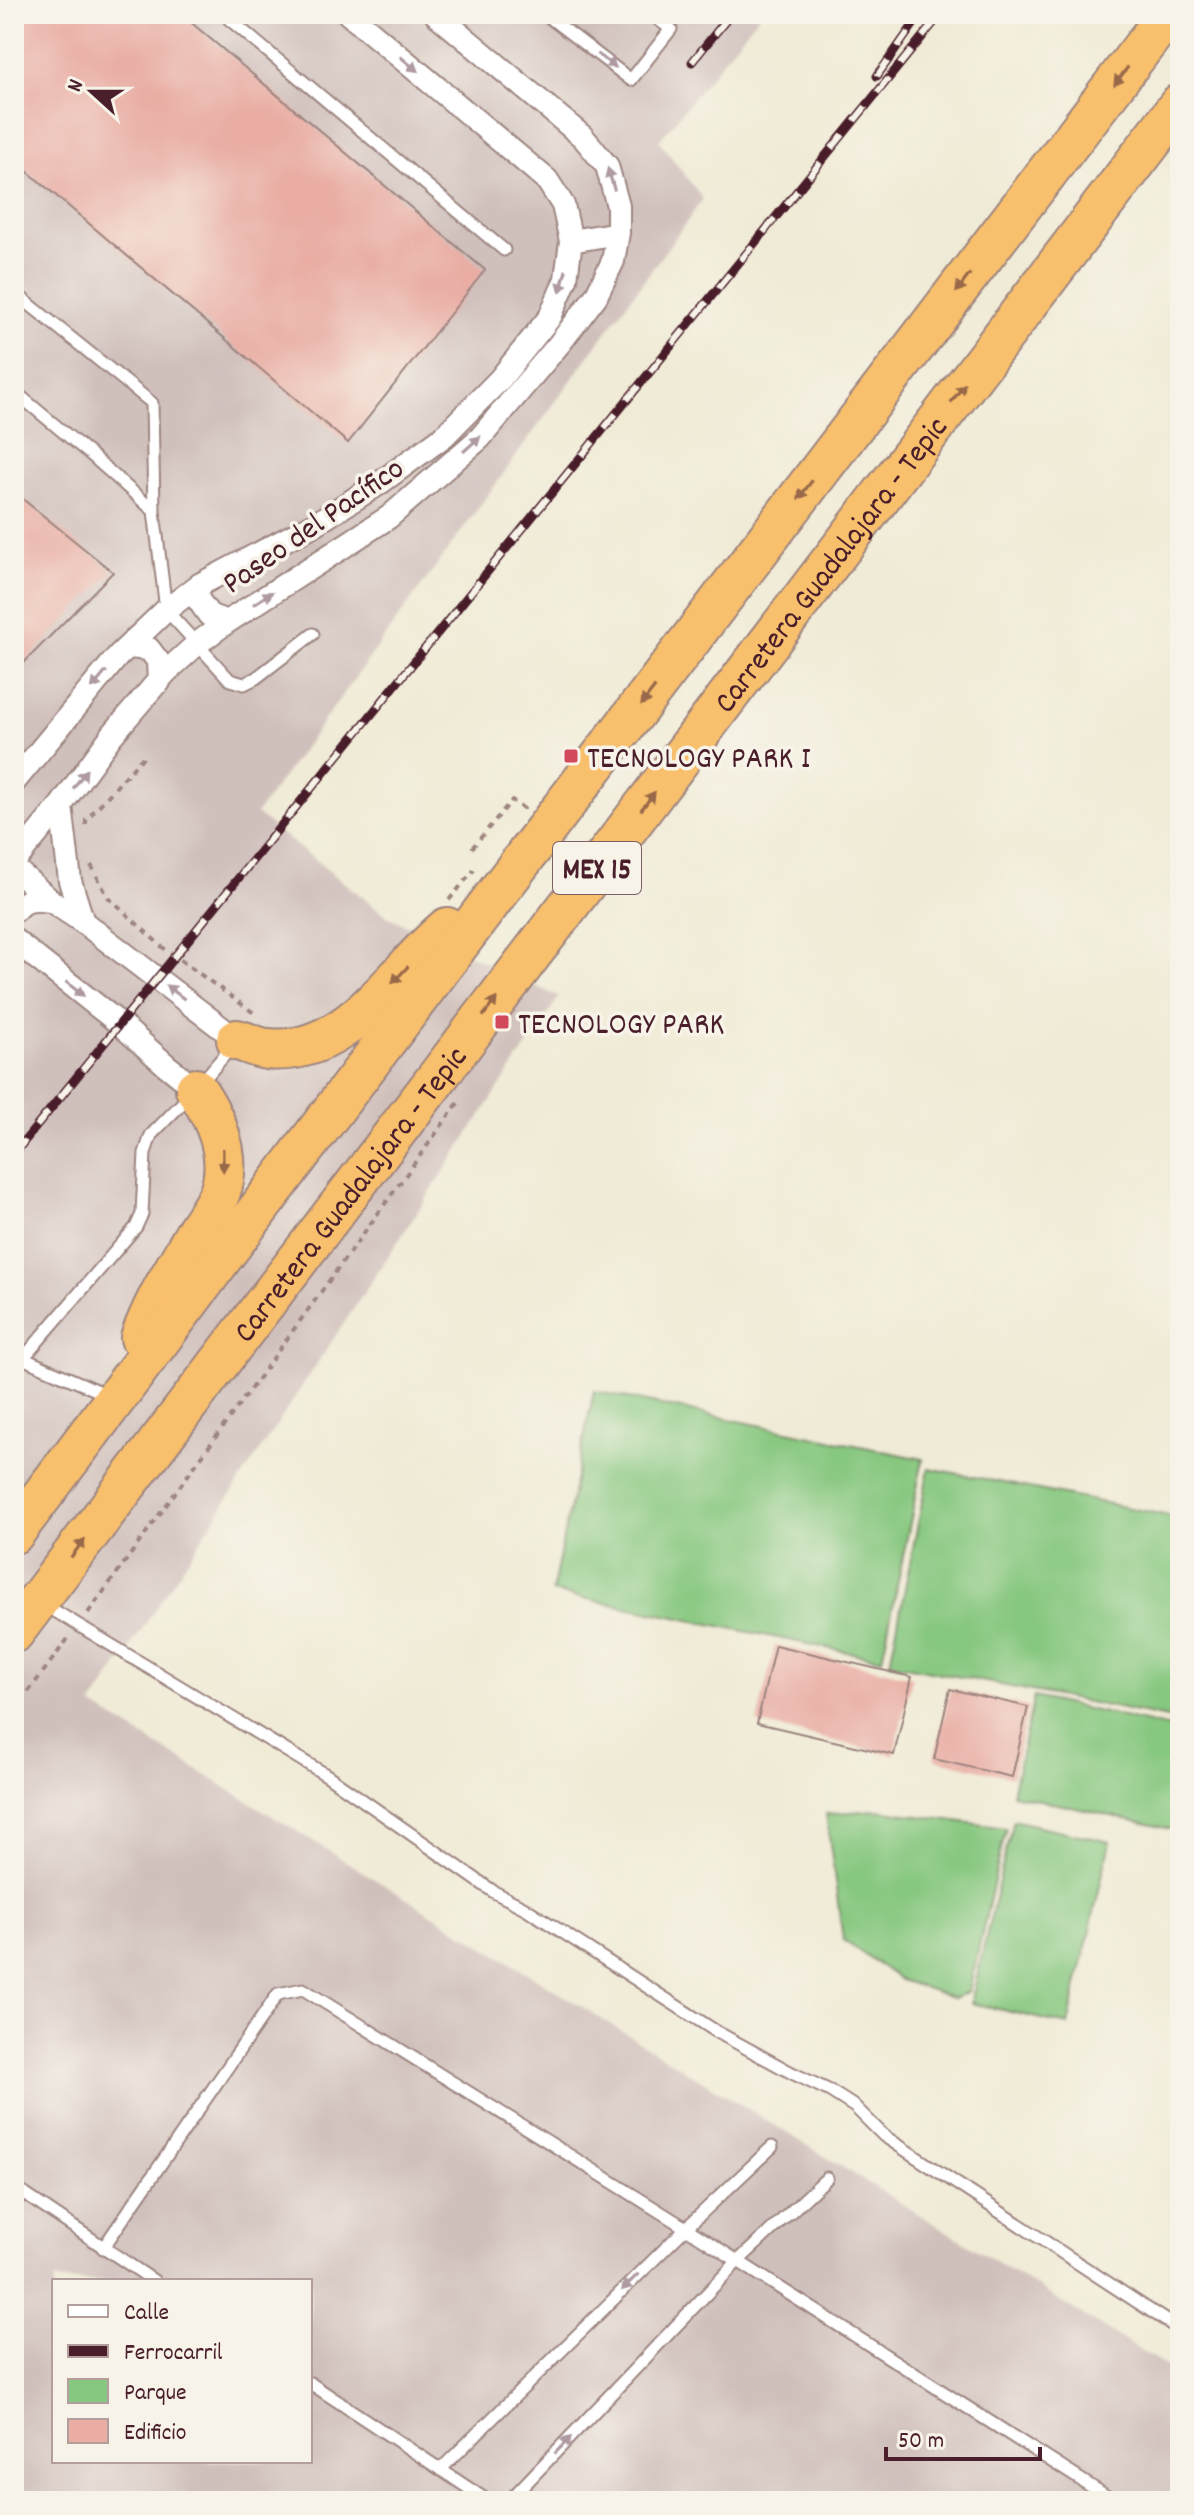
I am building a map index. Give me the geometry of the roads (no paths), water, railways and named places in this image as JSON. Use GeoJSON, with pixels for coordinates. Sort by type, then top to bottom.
{"type":"FeatureCollection","features":[{"type":"Feature","properties":{"kind":"highway","name":"Carretera Guadalajara - Tepic"},"geometry":{"type":"LineString","coordinates":[[22,1508],[120,1392],[488,878],[1168,14]]}},
{"type":"Feature","properties":{"kind":"highway","name":"Carretera Guadalajara - Tepic"},"geometry":{"type":"LineString","coordinates":[[14,1632],[1180,104]]}},
{"type":"Feature","properties":{"kind":"highway"},"geometry":{"type":"LineString","coordinates":[[248,1028],[267,1049],[306,1046],[359,1018],[432,941],[459,918],[488,878]]}},
{"type":"Feature","properties":{"kind":"highway"},"geometry":{"type":"LineString","coordinates":[[120,1392],[143,1332],[166,1285],[220,1192],[224,1166],[222,1141],[211,1112],[196,1089]]}},
{"type":"Feature","properties":{"kind":"street","name":"Paseo del Pacífico"},"geometry":{"type":"LineString","coordinates":[[14,782],[23,762],[118,656],[166,610],[199,585],[315,524],[380,483],[444,436],[500,379],[550,317],[566,279],[571,241],[563,205],[547,180],[349,14]]}},
{"type":"Feature","properties":{"kind":"street","name":"Paseo del Pacífico"},"geometry":{"type":"LineString","coordinates":[[14,862],[112,735],[165,673],[227,622],[389,517],[480,438],[596,296],[613,261],[618,233],[618,206],[607,166],[583,137],[436,14]]}},
{"type":"Feature","properties":{"kind":"street"},"geometry":{"type":"LineString","coordinates":[[571,241],[618,233]]}},
{"type":"Feature","properties":{"kind":"street"},"geometry":{"type":"LineString","coordinates":[[199,585],[197,598],[209,615],[227,622]]}},
{"type":"Feature","properties":{"kind":"street"},"geometry":{"type":"LineString","coordinates":[[129,647],[149,649],[158,661],[159,682]]}},
{"type":"Feature","properties":{"kind":"street"},"geometry":{"type":"LineString","coordinates":[[61,805],[70,881],[83,922]]}},
{"type":"Feature","properties":{"kind":"street"},"geometry":{"type":"LineString","coordinates":[[14,868],[51,901],[248,1028]]}},
{"type":"Feature","properties":{"kind":"street"},"geometry":{"type":"LineString","coordinates":[[14,911],[33,898],[51,901]]}},
{"type":"Feature","properties":{"kind":"street"},"geometry":{"type":"LineString","coordinates":[[15,943],[120,1024],[196,1089]]}},
{"type":"Feature","properties":{"kind":"lane"},"geometry":{"type":"LineString","coordinates":[[545,14],[631,80],[671,29],[651,14]]}},
{"type":"Feature","properties":{"kind":"lane"},"geometry":{"type":"LineString","coordinates":[[228,16],[504,250]]}},
{"type":"Feature","properties":{"kind":"lane"},"geometry":{"type":"LineString","coordinates":[[14,292],[152,403],[154,511],[166,610],[230,680],[244,684],[313,634]]}},
{"type":"Feature","properties":{"kind":"lane"},"geometry":{"type":"LineString","coordinates":[[14,391],[154,511]]}},
{"type":"Feature","properties":{"kind":"lane"},"geometry":{"type":"LineString","coordinates":[[14,1369],[136,1227],[142,1214],[145,1153],[151,1135],[196,1089],[248,1028]]}},
{"type":"Feature","properties":{"kind":"lane"},"geometry":{"type":"LineString","coordinates":[[22,1358],[120,1392]]}},
{"type":"Feature","properties":{"kind":"lane"},"geometry":{"type":"LineString","coordinates":[[38,1601],[328,1776],[494,1892],[525,1908],[717,2032],[830,2091],[855,2107],[884,2136],[1180,2330]]}},
{"type":"Feature","properties":{"kind":"lane"},"geometry":{"type":"LineString","coordinates":[[103,2248],[278,1994],[303,1989],[1114,2501]]}},
{"type":"Feature","properties":{"kind":"lane"},"geometry":{"type":"LineString","coordinates":[[441,2469],[772,2147]]}},
{"type":"Feature","properties":{"kind":"lane"},"geometry":{"type":"LineString","coordinates":[[509,2501],[737,2262],[827,2178]]}},
{"type":"Feature","properties":{"kind":"lane"},"geometry":{"type":"LineString","coordinates":[[14,2187],[151,2279]]}},
{"type":"Feature","properties":{"kind":"lane"},"geometry":{"type":"LineString","coordinates":[[312,2384],[488,2501]]}},
{"type":"Feature","properties":{"kind":"railway"},"geometry":{"type":"LineString","coordinates":[[692,62],[731,14]]}},
{"type":"Feature","properties":{"kind":"railway"},"geometry":{"type":"LineString","coordinates":[[877,76],[921,14]]}},
{"type":"Feature","properties":{"kind":"railway"},"geometry":{"type":"LineString","coordinates":[[14,1154],[941,14]]}},
{"type":"Feature","properties":{"kind":"place","name":"TECNOLOGY PARK I"},"geometry":{"type":"Point","coordinates":[571,756]}},
{"type":"Feature","properties":{"kind":"place","name":"TECNOLOGY PARK"},"geometry":{"type":"Point","coordinates":[502,1022]}}]}
